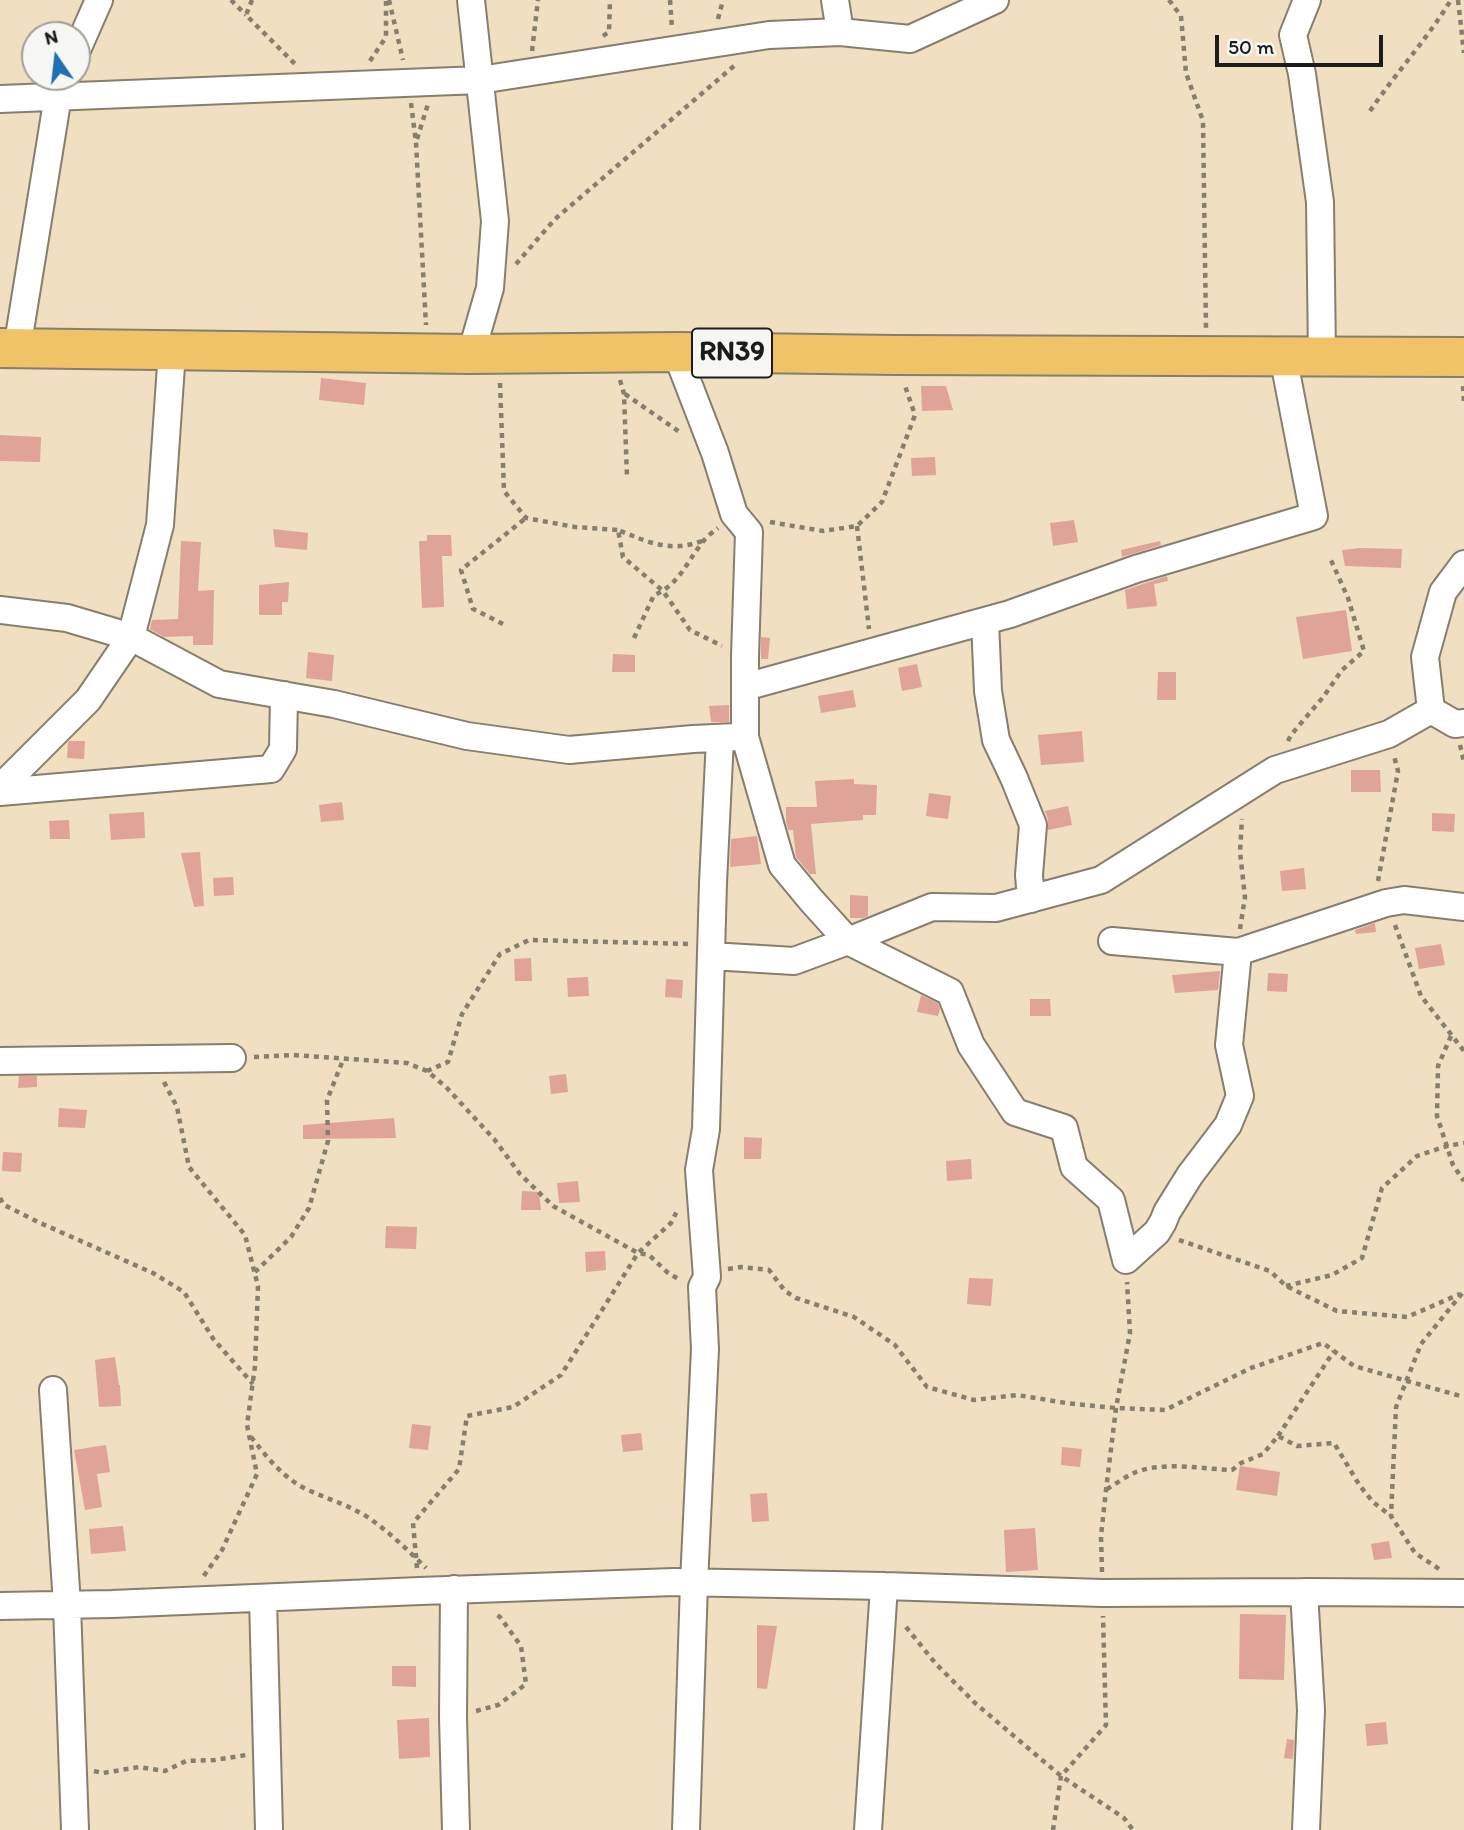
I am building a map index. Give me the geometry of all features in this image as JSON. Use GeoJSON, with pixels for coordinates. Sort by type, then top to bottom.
{"type":"FeatureCollection","features":[{"type":"Feature","properties":{"kind":"highway","name":"RN39"},"geometry":{"type":"LineString","coordinates":[[9,349],[428,354],[676,352],[1464,357]]}},
{"type":"Feature","properties":{"kind":"street"},"geometry":{"type":"LineString","coordinates":[[90,21],[99,0]]}},
{"type":"Feature","properties":{"kind":"street"},"geometry":{"type":"LineString","coordinates":[[471,0],[495,221],[485,354]]}},
{"type":"Feature","properties":{"kind":"street"},"geometry":{"type":"LineString","coordinates":[[835,0],[840,32]]}},
{"type":"Feature","properties":{"kind":"street"},"geometry":{"type":"LineString","coordinates":[[91,87],[317,87],[480,80],[769,35],[840,32],[910,39],[945,11],[995,0]]}},
{"type":"Feature","properties":{"kind":"street"},"geometry":{"type":"LineString","coordinates":[[1307,0],[1293,35],[1302,74],[1321,202],[1322,356]]}},
{"type":"Feature","properties":{"kind":"street"},"geometry":{"type":"LineString","coordinates":[[0,99],[41,91]]}},
{"type":"Feature","properties":{"kind":"street"},"geometry":{"type":"LineString","coordinates":[[9,349],[61,91]]}},
{"type":"Feature","properties":{"kind":"street"},"geometry":{"type":"LineString","coordinates":[[0,790],[88,700],[131,637],[160,525],[172,351]]}},
{"type":"Feature","properties":{"kind":"street"},"geometry":{"type":"LineString","coordinates":[[676,352],[715,453],[734,514],[749,532],[745,687],[733,737],[711,950],[706,1129],[699,1170],[706,1277],[702,1287],[705,1349],[686,1830]]}},
{"type":"Feature","properties":{"kind":"street"},"geometry":{"type":"LineString","coordinates":[[745,687],[1010,614],[1136,569],[1314,516],[1283,356]]}},
{"type":"Feature","properties":{"kind":"street"},"geometry":{"type":"LineString","coordinates":[[1431,710],[1425,657],[1443,592],[1464,564]]}},
{"type":"Feature","properties":{"kind":"street"},"geometry":{"type":"LineString","coordinates":[[0,610],[67,618],[131,637],[219,684],[334,704],[467,736],[569,750],[733,737]]}},
{"type":"Feature","properties":{"kind":"street"},"geometry":{"type":"LineString","coordinates":[[985,621],[988,691],[996,740],[1033,825],[1029,874],[1031,899]]}},
{"type":"Feature","properties":{"kind":"street"},"geometry":{"type":"LineString","coordinates":[[0,790],[271,769],[283,749],[284,695]]}},
{"type":"Feature","properties":{"kind":"street"},"geometry":{"type":"LineString","coordinates":[[711,950],[794,961],[932,907],[996,908],[1101,880],[1265,776],[1389,734],[1431,710]]}},
{"type":"Feature","properties":{"kind":"street"},"geometry":{"type":"LineString","coordinates":[[1431,710],[1455,724],[1464,723]]}},
{"type":"Feature","properties":{"kind":"street"},"geometry":{"type":"LineString","coordinates":[[733,737],[782,864],[848,941],[950,992],[971,1045],[1015,1112],[1064,1128],[1074,1167],[1111,1200],[1126,1260],[1157,1232],[1190,1175],[1228,1125],[1240,1096],[1229,1045],[1238,952]]}},
{"type":"Feature","properties":{"kind":"street"},"geometry":{"type":"LineString","coordinates":[[1112,941],[1238,952],[1386,903],[1404,900],[1464,906]]}},
{"type":"Feature","properties":{"kind":"street"},"geometry":{"type":"LineString","coordinates":[[1,1053],[153,1059],[232,1058]]}},
{"type":"Feature","properties":{"kind":"street"},"geometry":{"type":"LineString","coordinates":[[53,1390],[67,1605],[75,1830]]}},
{"type":"Feature","properties":{"kind":"street"},"geometry":{"type":"LineString","coordinates":[[0,1606],[674,1582],[1102,1593],[1464,1593]]}},
{"type":"Feature","properties":{"kind":"street"},"geometry":{"type":"LineString","coordinates":[[869,1830],[884,1586]]}},
{"type":"Feature","properties":{"kind":"street"},"geometry":{"type":"LineString","coordinates":[[454,1589],[456,1830]]}},
{"type":"Feature","properties":{"kind":"street"},"geometry":{"type":"LineString","coordinates":[[1304,1592],[1311,1710],[1306,1830]]}},
{"type":"Feature","properties":{"kind":"street"},"geometry":{"type":"LineString","coordinates":[[263,1598],[269,1830]]}},
{"type":"Feature","properties":{"kind":"path"},"geometry":{"type":"LineString","coordinates":[[231,0],[317,87]]}},
{"type":"Feature","properties":{"kind":"path"},"geometry":{"type":"LineString","coordinates":[[246,15],[252,0]]}},
{"type":"Feature","properties":{"kind":"path"},"geometry":{"type":"LineString","coordinates":[[387,0],[408,83],[416,143],[428,354]]}},
{"type":"Feature","properties":{"kind":"path"},"geometry":{"type":"LineString","coordinates":[[349,85],[366,67],[386,37],[387,0]]}},
{"type":"Feature","properties":{"kind":"path"},"geometry":{"type":"LineString","coordinates":[[529,72],[538,0]]}},
{"type":"Feature","properties":{"kind":"path"},"geometry":{"type":"LineString","coordinates":[[1169,0],[1181,16],[1186,73],[1203,121],[1206,356]]}},
{"type":"Feature","properties":{"kind":"path"},"geometry":{"type":"LineString","coordinates":[[1370,111],[1432,30],[1451,0]]}},
{"type":"Feature","properties":{"kind":"path"},"geometry":{"type":"LineString","coordinates":[[1458,0],[1464,53]]}},
{"type":"Feature","properties":{"kind":"path"},"geometry":{"type":"LineString","coordinates":[[490,288],[524,257],[555,219],[769,35]]}},
{"type":"Feature","properties":{"kind":"path"},"geometry":{"type":"LineString","coordinates":[[416,143],[435,82]]}},
{"type":"Feature","properties":{"kind":"path"},"geometry":{"type":"LineString","coordinates":[[611,353],[624,394],[628,477]]}},
{"type":"Feature","properties":{"kind":"path"},"geometry":{"type":"LineString","coordinates":[[485,354],[504,491],[526,518],[575,527],[618,530],[653,545],[688,546],[703,541]]}},
{"type":"Feature","properties":{"kind":"path"},"geometry":{"type":"LineString","coordinates":[[634,638],[654,595],[678,579],[703,541],[734,514],[823,531],[857,526],[881,502],[915,415],[895,355]]}},
{"type":"Feature","properties":{"kind":"path"},"geometry":{"type":"LineString","coordinates":[[624,394],[715,453]]}},
{"type":"Feature","properties":{"kind":"path"},"geometry":{"type":"LineString","coordinates":[[503,624],[473,609],[461,570],[526,518]]}},
{"type":"Feature","properties":{"kind":"path"},"geometry":{"type":"LineString","coordinates":[[857,526],[871,653]]}},
{"type":"Feature","properties":{"kind":"path"},"geometry":{"type":"LineString","coordinates":[[618,530],[623,557],[663,591],[690,630],[745,656]]}},
{"type":"Feature","properties":{"kind":"path"},"geometry":{"type":"LineString","coordinates":[[1238,952],[1245,897],[1240,852],[1243,809],[1290,735],[1324,696],[1342,670],[1364,651],[1348,598],[1330,558]]}},
{"type":"Feature","properties":{"kind":"path"},"geometry":{"type":"LineString","coordinates":[[427,1071],[448,1062],[462,1014],[500,954],[529,940],[711,950]]}},
{"type":"Feature","properties":{"kind":"path"},"geometry":{"type":"LineString","coordinates":[[1452,1035],[1438,1066],[1437,1116],[1453,1165],[1464,1181]]}},
{"type":"Feature","properties":{"kind":"path"},"geometry":{"type":"LineString","coordinates":[[232,1058],[293,1055],[407,1063],[427,1071],[446,1087],[494,1139],[520,1174],[553,1206],[638,1253],[649,1255],[684,1283],[715,1272],[741,1267],[769,1270],[785,1291],[796,1298],[854,1317],[895,1345],[926,1387],[974,1400],[1017,1395],[1116,1408],[1165,1410],[1251,1368],[1323,1343],[1354,1366],[1464,1397]]}},
{"type":"Feature","properties":{"kind":"path"},"geometry":{"type":"LineString","coordinates":[[153,1059],[177,1107],[189,1167],[245,1235],[258,1286],[255,1366],[247,1425],[257,1474],[222,1550],[185,1601]]}},
{"type":"Feature","properties":{"kind":"path"},"geometry":{"type":"LineString","coordinates":[[254,1272],[291,1237],[309,1208],[328,1141],[327,1100],[343,1060]]}},
{"type":"Feature","properties":{"kind":"path"},"geometry":{"type":"LineString","coordinates":[[1286,1286],[1332,1275],[1362,1258],[1382,1188],[1417,1156],[1464,1143]]}},
{"type":"Feature","properties":{"kind":"path"},"geometry":{"type":"LineString","coordinates":[[420,1591],[413,1523],[459,1469],[467,1416],[513,1407],[561,1375],[638,1253],[671,1223],[699,1170]]}},
{"type":"Feature","properties":{"kind":"path"},"geometry":{"type":"LineString","coordinates":[[0,1198],[4,1205],[153,1273],[184,1292],[214,1339],[253,1384]]}},
{"type":"Feature","properties":{"kind":"path"},"geometry":{"type":"LineString","coordinates":[[1157,1232],[1270,1271],[1286,1286],[1337,1311],[1407,1317],[1464,1292]]}},
{"type":"Feature","properties":{"kind":"path"},"geometry":{"type":"LineString","coordinates":[[1053,1830],[1061,1776],[1106,1725],[1101,1536],[1116,1408],[1130,1333],[1126,1260]]}},
{"type":"Feature","properties":{"kind":"path"},"geometry":{"type":"LineString","coordinates":[[1391,1516],[1396,1407],[1421,1344],[1464,1292]]}},
{"type":"Feature","properties":{"kind":"path"},"geometry":{"type":"LineString","coordinates":[[1106,1490],[1132,1474],[1155,1468],[1164,1466],[1231,1470],[1263,1454],[1278,1436],[1334,1351]]}},
{"type":"Feature","properties":{"kind":"path"},"geometry":{"type":"LineString","coordinates":[[1278,1436],[1297,1446],[1334,1443],[1360,1486],[1373,1502],[1391,1516],[1415,1553],[1444,1573]]}},
{"type":"Feature","properties":{"kind":"path"},"geometry":{"type":"LineString","coordinates":[[884,1586],[883,1599],[936,1664],[975,1703],[1061,1776],[1124,1818],[1133,1830]]}},
{"type":"Feature","properties":{"kind":"path"},"geometry":{"type":"LineString","coordinates":[[73,1766],[103,1773],[139,1767],[165,1771],[186,1761],[215,1760],[267,1751]]}},
{"type":"Feature","properties":{"kind":"building"},"geometry":{"type":"Polygon","coordinates":[[[321,378],[366,383],[364,405],[319,400],[321,378]]]}},
{"type":"Feature","properties":{"kind":"building"},"geometry":{"type":"Polygon","coordinates":[[[921,386],[946,386],[953,410],[922,411],[921,386]]]}},
{"type":"Feature","properties":{"kind":"building"},"geometry":{"type":"Polygon","coordinates":[[[0,435],[41,437],[40,462],[0,461],[0,435]]]}},
{"type":"Feature","properties":{"kind":"building"},"geometry":{"type":"Polygon","coordinates":[[[935,457],[936,475],[912,476],[911,458],[935,457]]]}},
{"type":"Feature","properties":{"kind":"building"},"geometry":{"type":"Polygon","coordinates":[[[1074,520],[1078,542],[1053,546],[1050,523],[1074,520]]]}},
{"type":"Feature","properties":{"kind":"building"},"geometry":{"type":"Polygon","coordinates":[[[273,529],[308,533],[307,550],[275,547],[273,529]]]}},
{"type":"Feature","properties":{"kind":"building"},"geometry":{"type":"Polygon","coordinates":[[[427,535],[451,535],[452,556],[442,556],[444,607],[422,608],[419,541],[427,541],[427,535]]]}},
{"type":"Feature","properties":{"kind":"building"},"geometry":{"type":"Polygon","coordinates":[[[181,541],[201,542],[198,591],[214,590],[213,645],[193,645],[193,636],[164,637],[150,629],[152,620],[178,619],[181,541]]]}},
{"type":"Feature","properties":{"kind":"building"},"geometry":{"type":"Polygon","coordinates":[[[1160,541],[1161,545],[1122,557],[1121,550],[1160,541]]]}},
{"type":"Feature","properties":{"kind":"building"},"geometry":{"type":"Polygon","coordinates":[[[1402,549],[1401,568],[1345,566],[1342,550],[1402,549]]]}},
{"type":"Feature","properties":{"kind":"building"},"geometry":{"type":"Polygon","coordinates":[[[1167,576],[1168,581],[1154,584],[1157,606],[1127,609],[1125,590],[1167,576]]]}},
{"type":"Feature","properties":{"kind":"building"},"geometry":{"type":"Polygon","coordinates":[[[289,582],[288,602],[282,602],[282,615],[259,615],[259,585],[289,582]]]}},
{"type":"Feature","properties":{"kind":"building"},"geometry":{"type":"Polygon","coordinates":[[[1346,610],[1352,651],[1303,659],[1296,617],[1346,610]]]}},
{"type":"Feature","properties":{"kind":"building"},"geometry":{"type":"Polygon","coordinates":[[[761,637],[770,638],[768,659],[761,659],[761,637]]]}},
{"type":"Feature","properties":{"kind":"building"},"geometry":{"type":"Polygon","coordinates":[[[308,652],[334,655],[332,681],[306,678],[308,652]]]}},
{"type":"Feature","properties":{"kind":"building"},"geometry":{"type":"Polygon","coordinates":[[[613,654],[635,655],[635,672],[612,672],[613,654]]]}},
{"type":"Feature","properties":{"kind":"building"},"geometry":{"type":"Polygon","coordinates":[[[917,664],[922,687],[902,691],[898,668],[917,664]]]}},
{"type":"Feature","properties":{"kind":"building"},"geometry":{"type":"Polygon","coordinates":[[[1158,672],[1176,672],[1176,700],[1157,700],[1158,672]]]}},
{"type":"Feature","properties":{"kind":"building"},"geometry":{"type":"Polygon","coordinates":[[[853,690],[856,707],[821,713],[818,696],[853,690]]]}},
{"type":"Feature","properties":{"kind":"building"},"geometry":{"type":"Polygon","coordinates":[[[729,705],[729,722],[711,722],[709,706],[729,705]]]}},
{"type":"Feature","properties":{"kind":"building"},"geometry":{"type":"Polygon","coordinates":[[[1082,731],[1084,762],[1041,765],[1038,735],[1082,731]]]}},
{"type":"Feature","properties":{"kind":"building"},"geometry":{"type":"Polygon","coordinates":[[[70,741],[85,741],[84,759],[67,758],[70,741]]]}},
{"type":"Feature","properties":{"kind":"building"},"geometry":{"type":"Polygon","coordinates":[[[1351,770],[1380,770],[1381,792],[1351,792],[1351,770]]]}},
{"type":"Feature","properties":{"kind":"building"},"geometry":{"type":"Polygon","coordinates":[[[854,779],[854,784],[877,785],[876,815],[863,815],[863,820],[811,824],[816,874],[810,874],[796,857],[793,830],[788,830],[786,821],[786,807],[817,807],[815,781],[854,779]]]}},
{"type":"Feature","properties":{"kind":"building"},"geometry":{"type":"Polygon","coordinates":[[[929,793],[951,796],[948,819],[926,816],[929,793]]]}},
{"type":"Feature","properties":{"kind":"building"},"geometry":{"type":"Polygon","coordinates":[[[342,802],[344,820],[321,822],[319,805],[342,802]]]}},
{"type":"Feature","properties":{"kind":"building"},"geometry":{"type":"Polygon","coordinates":[[[1068,806],[1072,825],[1048,830],[1045,811],[1068,806]]]}},
{"type":"Feature","properties":{"kind":"building"},"geometry":{"type":"Polygon","coordinates":[[[144,812],[145,838],[111,840],[109,814],[144,812]]]}},
{"type":"Feature","properties":{"kind":"building"},"geometry":{"type":"Polygon","coordinates":[[[1432,813],[1455,814],[1454,832],[1432,831],[1432,813]]]}},
{"type":"Feature","properties":{"kind":"building"},"geometry":{"type":"Polygon","coordinates":[[[69,820],[70,839],[50,839],[49,821],[69,820]]]}},
{"type":"Feature","properties":{"kind":"building"},"geometry":{"type":"Polygon","coordinates":[[[757,836],[761,864],[730,867],[731,839],[757,836]]]}},
{"type":"Feature","properties":{"kind":"building"},"geometry":{"type":"Polygon","coordinates":[[[200,852],[204,906],[194,907],[181,853],[200,852]]]}},
{"type":"Feature","properties":{"kind":"building"},"geometry":{"type":"Polygon","coordinates":[[[1304,868],[1306,889],[1282,891],[1280,871],[1304,868]]]}},
{"type":"Feature","properties":{"kind":"building"},"geometry":{"type":"Polygon","coordinates":[[[233,877],[234,895],[214,896],[213,878],[233,877]]]}},
{"type":"Feature","properties":{"kind":"building"},"geometry":{"type":"Polygon","coordinates":[[[850,895],[868,896],[868,916],[850,918],[850,895]]]}},
{"type":"Feature","properties":{"kind":"building"},"geometry":{"type":"Polygon","coordinates":[[[1375,923],[1376,932],[1356,934],[1355,930],[1375,923]]]}},
{"type":"Feature","properties":{"kind":"building"},"geometry":{"type":"Polygon","coordinates":[[[1441,944],[1445,965],[1419,969],[1415,948],[1441,944]]]}},
{"type":"Feature","properties":{"kind":"building"},"geometry":{"type":"Polygon","coordinates":[[[531,958],[532,981],[515,981],[514,959],[531,958]]]}},
{"type":"Feature","properties":{"kind":"building"},"geometry":{"type":"Polygon","coordinates":[[[1220,971],[1218,990],[1175,993],[1172,975],[1220,971]]]}},
{"type":"Feature","properties":{"kind":"building"},"geometry":{"type":"Polygon","coordinates":[[[1268,973],[1288,974],[1287,992],[1267,991],[1268,973]]]}},
{"type":"Feature","properties":{"kind":"building"},"geometry":{"type":"Polygon","coordinates":[[[588,977],[589,996],[568,997],[567,978],[588,977]]]}},
{"type":"Feature","properties":{"kind":"building"},"geometry":{"type":"Polygon","coordinates":[[[666,979],[683,980],[682,998],[665,997],[666,979]]]}},
{"type":"Feature","properties":{"kind":"building"},"geometry":{"type":"Polygon","coordinates":[[[921,995],[938,1003],[938,1016],[917,1012],[921,995]]]}},
{"type":"Feature","properties":{"kind":"building"},"geometry":{"type":"Polygon","coordinates":[[[1030,999],[1050,999],[1051,1016],[1030,1016],[1030,999]]]}},
{"type":"Feature","properties":{"kind":"building"},"geometry":{"type":"Polygon","coordinates":[[[566,1074],[568,1092],[551,1094],[549,1076],[566,1074]]]}},
{"type":"Feature","properties":{"kind":"building"},"geometry":{"type":"Polygon","coordinates":[[[19,1076],[37,1076],[37,1087],[18,1088],[19,1076]]]}},
{"type":"Feature","properties":{"kind":"building"},"geometry":{"type":"Polygon","coordinates":[[[59,1108],[87,1110],[85,1128],[58,1127],[59,1108]]]}},
{"type":"Feature","properties":{"kind":"building"},"geometry":{"type":"Polygon","coordinates":[[[394,1118],[396,1138],[303,1139],[303,1125],[394,1118]]]}},
{"type":"Feature","properties":{"kind":"building"},"geometry":{"type":"Polygon","coordinates":[[[744,1137],[762,1138],[761,1159],[744,1159],[744,1137]]]}},
{"type":"Feature","properties":{"kind":"building"},"geometry":{"type":"Polygon","coordinates":[[[3,1152],[22,1153],[21,1172],[2,1171],[3,1152]]]}},
{"type":"Feature","properties":{"kind":"building"},"geometry":{"type":"Polygon","coordinates":[[[971,1159],[972,1179],[947,1181],[946,1161],[971,1159]]]}},
{"type":"Feature","properties":{"kind":"building"},"geometry":{"type":"Polygon","coordinates":[[[578,1181],[580,1202],[559,1203],[557,1183],[578,1181]]]}},
{"type":"Feature","properties":{"kind":"building"},"geometry":{"type":"Polygon","coordinates":[[[522,1191],[539,1192],[541,1210],[521,1210],[522,1191]]]}},
{"type":"Feature","properties":{"kind":"building"},"geometry":{"type":"Polygon","coordinates":[[[386,1226],[417,1227],[416,1249],[385,1248],[386,1226]]]}},
{"type":"Feature","properties":{"kind":"building"},"geometry":{"type":"Polygon","coordinates":[[[605,1251],[606,1270],[586,1272],[585,1252],[605,1251]]]}},
{"type":"Feature","properties":{"kind":"building"},"geometry":{"type":"Polygon","coordinates":[[[969,1278],[993,1279],[991,1306],[967,1304],[969,1278]]]}},
{"type":"Feature","properties":{"kind":"building"},"geometry":{"type":"Polygon","coordinates":[[[115,1357],[121,1406],[99,1407],[95,1360],[115,1357]]]}},
{"type":"Feature","properties":{"kind":"building"},"geometry":{"type":"Polygon","coordinates":[[[412,1424],[431,1426],[428,1450],[409,1448],[412,1424]]]}},
{"type":"Feature","properties":{"kind":"building"},"geometry":{"type":"Polygon","coordinates":[[[641,1433],[643,1450],[623,1452],[621,1435],[641,1433]]]}},
{"type":"Feature","properties":{"kind":"building"},"geometry":{"type":"Polygon","coordinates":[[[106,1445],[110,1472],[97,1474],[102,1507],[85,1510],[74,1450],[106,1445]]]}},
{"type":"Feature","properties":{"kind":"building"},"geometry":{"type":"Polygon","coordinates":[[[1062,1447],[1082,1449],[1080,1467],[1061,1465],[1062,1447]]]}},
{"type":"Feature","properties":{"kind":"building"},"geometry":{"type":"Polygon","coordinates":[[[1240,1466],[1280,1472],[1277,1496],[1236,1490],[1240,1466]]]}},
{"type":"Feature","properties":{"kind":"building"},"geometry":{"type":"Polygon","coordinates":[[[767,1493],[769,1521],[752,1522],[750,1494],[767,1493]]]}},
{"type":"Feature","properties":{"kind":"building"},"geometry":{"type":"Polygon","coordinates":[[[123,1526],[126,1551],[91,1554],[89,1529],[123,1526]]]}},
{"type":"Feature","properties":{"kind":"building"},"geometry":{"type":"Polygon","coordinates":[[[1035,1528],[1038,1570],[1006,1572],[1004,1530],[1035,1528]]]}},
{"type":"Feature","properties":{"kind":"building"},"geometry":{"type":"Polygon","coordinates":[[[1389,1541],[1392,1558],[1374,1560],[1371,1544],[1389,1541]]]}},
{"type":"Feature","properties":{"kind":"building"},"geometry":{"type":"Polygon","coordinates":[[[1240,1614],[1286,1615],[1284,1680],[1239,1679],[1240,1614]]]}},
{"type":"Feature","properties":{"kind":"building"},"geometry":{"type":"Polygon","coordinates":[[[757,1625],[777,1626],[767,1689],[757,1688],[757,1625]]]}},
{"type":"Feature","properties":{"kind":"building"},"geometry":{"type":"Polygon","coordinates":[[[392,1666],[416,1666],[416,1687],[392,1686],[392,1666]]]}},
{"type":"Feature","properties":{"kind":"building"},"geometry":{"type":"Polygon","coordinates":[[[429,1718],[430,1757],[399,1759],[397,1720],[429,1718]]]}},
{"type":"Feature","properties":{"kind":"building"},"geometry":{"type":"Polygon","coordinates":[[[1386,1722],[1388,1744],[1367,1746],[1365,1724],[1386,1722]]]}},
{"type":"Feature","properties":{"kind":"building"},"geometry":{"type":"Polygon","coordinates":[[[1287,1739],[1294,1740],[1293,1759],[1284,1758],[1287,1739]]]}}]}
